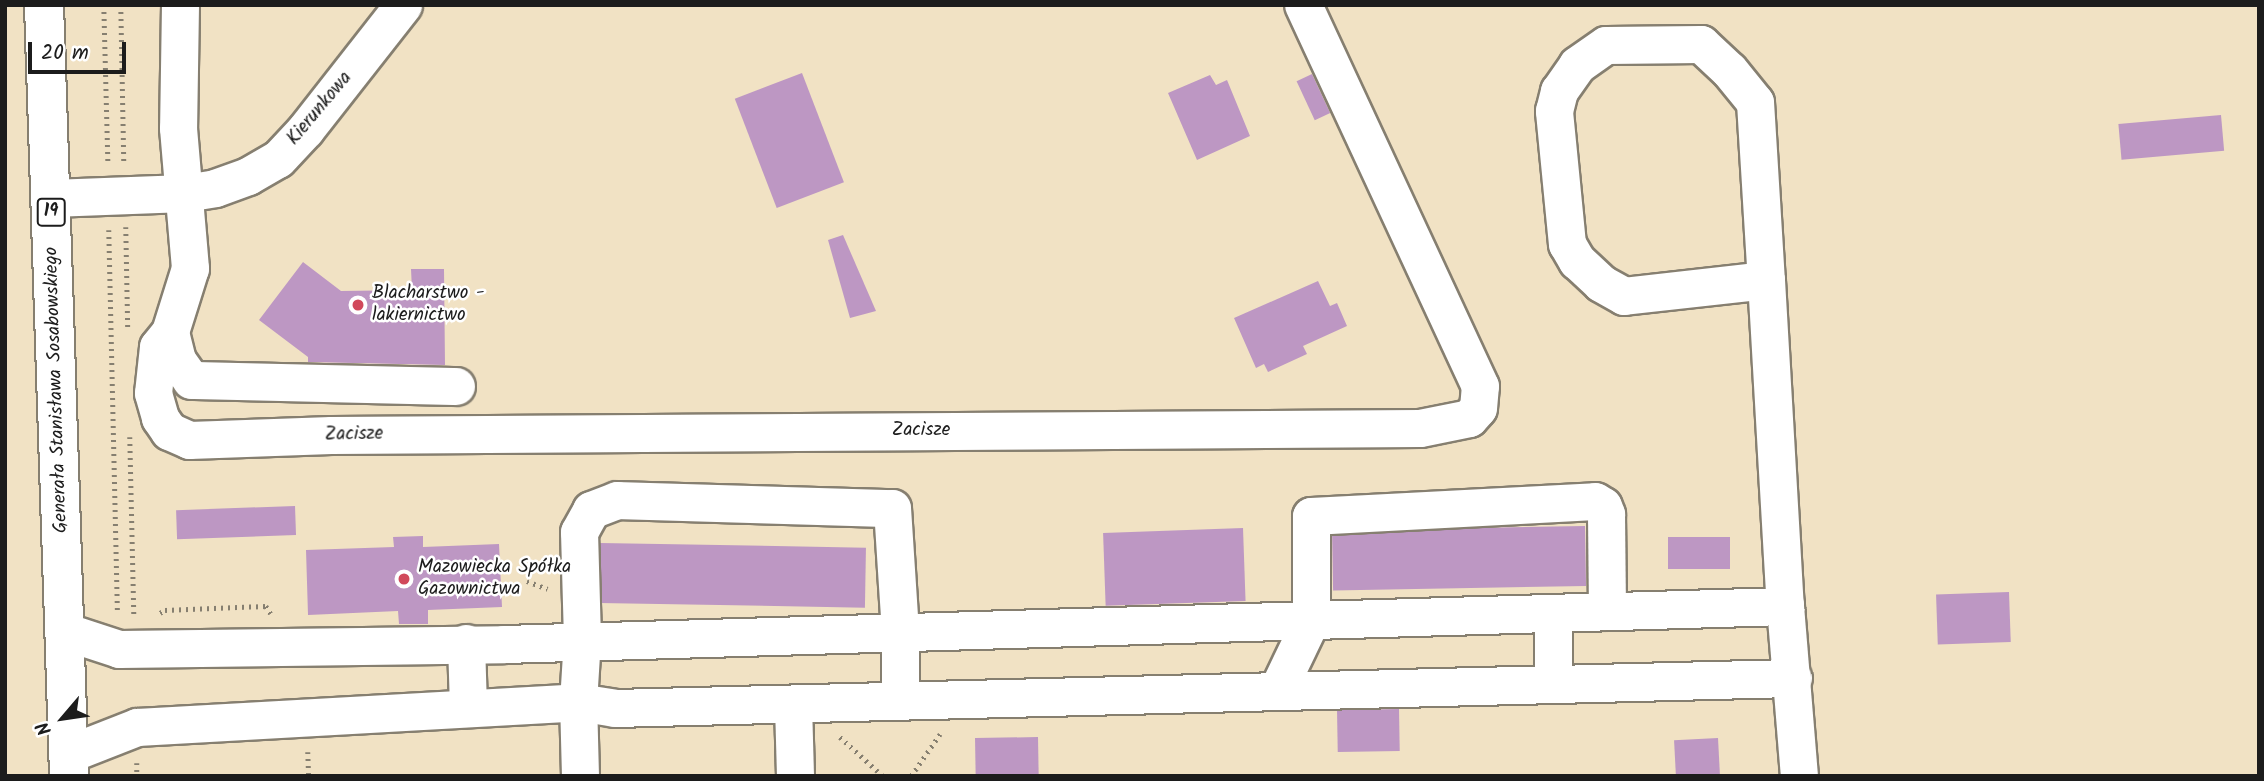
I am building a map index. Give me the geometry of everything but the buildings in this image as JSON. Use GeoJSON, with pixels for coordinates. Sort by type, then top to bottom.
{"type":"FeatureCollection","features":[{"type":"Feature","properties":{"kind":"highway","name":"Generała Stanisława Sosabowskiego"},"geometry":{"type":"LineString","coordinates":[[44,5],[69,765]]}},
{"type":"Feature","properties":{"kind":"street","name":"Zacisze"},"geometry":{"type":"LineString","coordinates":[[180,5],[178,128],[190,268],[170,332],[158,347],[153,393],[160,418],[169,431],[189,440],[331,435],[1420,428],[1469,418],[1478,408],[1479,386],[1303,5]]}},
{"type":"Feature","properties":{"kind":"street","name":"Kierunkowa"},"geometry":{"type":"LineString","coordinates":[[51,198],[185,193],[215,188],[248,176],[278,159],[305,130],[403,5]]}},
{"type":"Feature","properties":{"kind":"street"},"geometry":{"type":"LineString","coordinates":[[1766,280],[1624,296],[1601,283],[1577,261],[1567,244],[1554,111],[1559,91],[1577,65],[1606,45],[1701,44],[1730,70],[1755,102],[1766,280],[1785,606],[1799,776]]}},
{"type":"Feature","properties":{"kind":"street"},"geometry":{"type":"LineString","coordinates":[[170,332],[177,360],[191,380],[456,386]]}},
{"type":"Feature","properties":{"kind":"street"},"geometry":{"type":"LineString","coordinates":[[580,776],[578,702],[582,639],[579,532],[591,510],[617,500],[892,508],[900,631],[900,701]]}},
{"type":"Feature","properties":{"kind":"street"},"geometry":{"type":"LineString","coordinates":[[1277,691],[1311,620],[1311,516],[1595,501],[1603,506],[1606,514],[1607,611]]}},
{"type":"Feature","properties":{"kind":"street"},"geometry":{"type":"LineString","coordinates":[[64,631],[119,649],[466,643],[1785,606]]}},
{"type":"Feature","properties":{"kind":"street"},"geometry":{"type":"LineString","coordinates":[[1553,613],[1553,682]]}},
{"type":"Feature","properties":{"kind":"street"},"geometry":{"type":"LineString","coordinates":[[466,643],[468,708]]}},
{"type":"Feature","properties":{"kind":"street"},"geometry":{"type":"LineString","coordinates":[[69,765],[137,727],[578,702],[614,708],[1553,682],[1793,678]]}},
{"type":"Feature","properties":{"kind":"street"},"geometry":{"type":"LineString","coordinates":[[793,704],[795,776]]}},
{"type":"Feature","properties":{"kind":"path"},"geometry":{"type":"LineString","coordinates":[[104,5],[119,649]]}},
{"type":"Feature","properties":{"kind":"path"},"geometry":{"type":"LineString","coordinates":[[308,750],[309,776]]}},
{"type":"Feature","properties":{"kind":"place","name":"Blacharstwo - lakiernictwo"},"geometry":{"type":"Point","coordinates":[358,305]}},
{"type":"Feature","properties":{"kind":"place","name":"Mazowiecka Spółka Gazownictwa"},"geometry":{"type":"Point","coordinates":[404,579]}}]}
